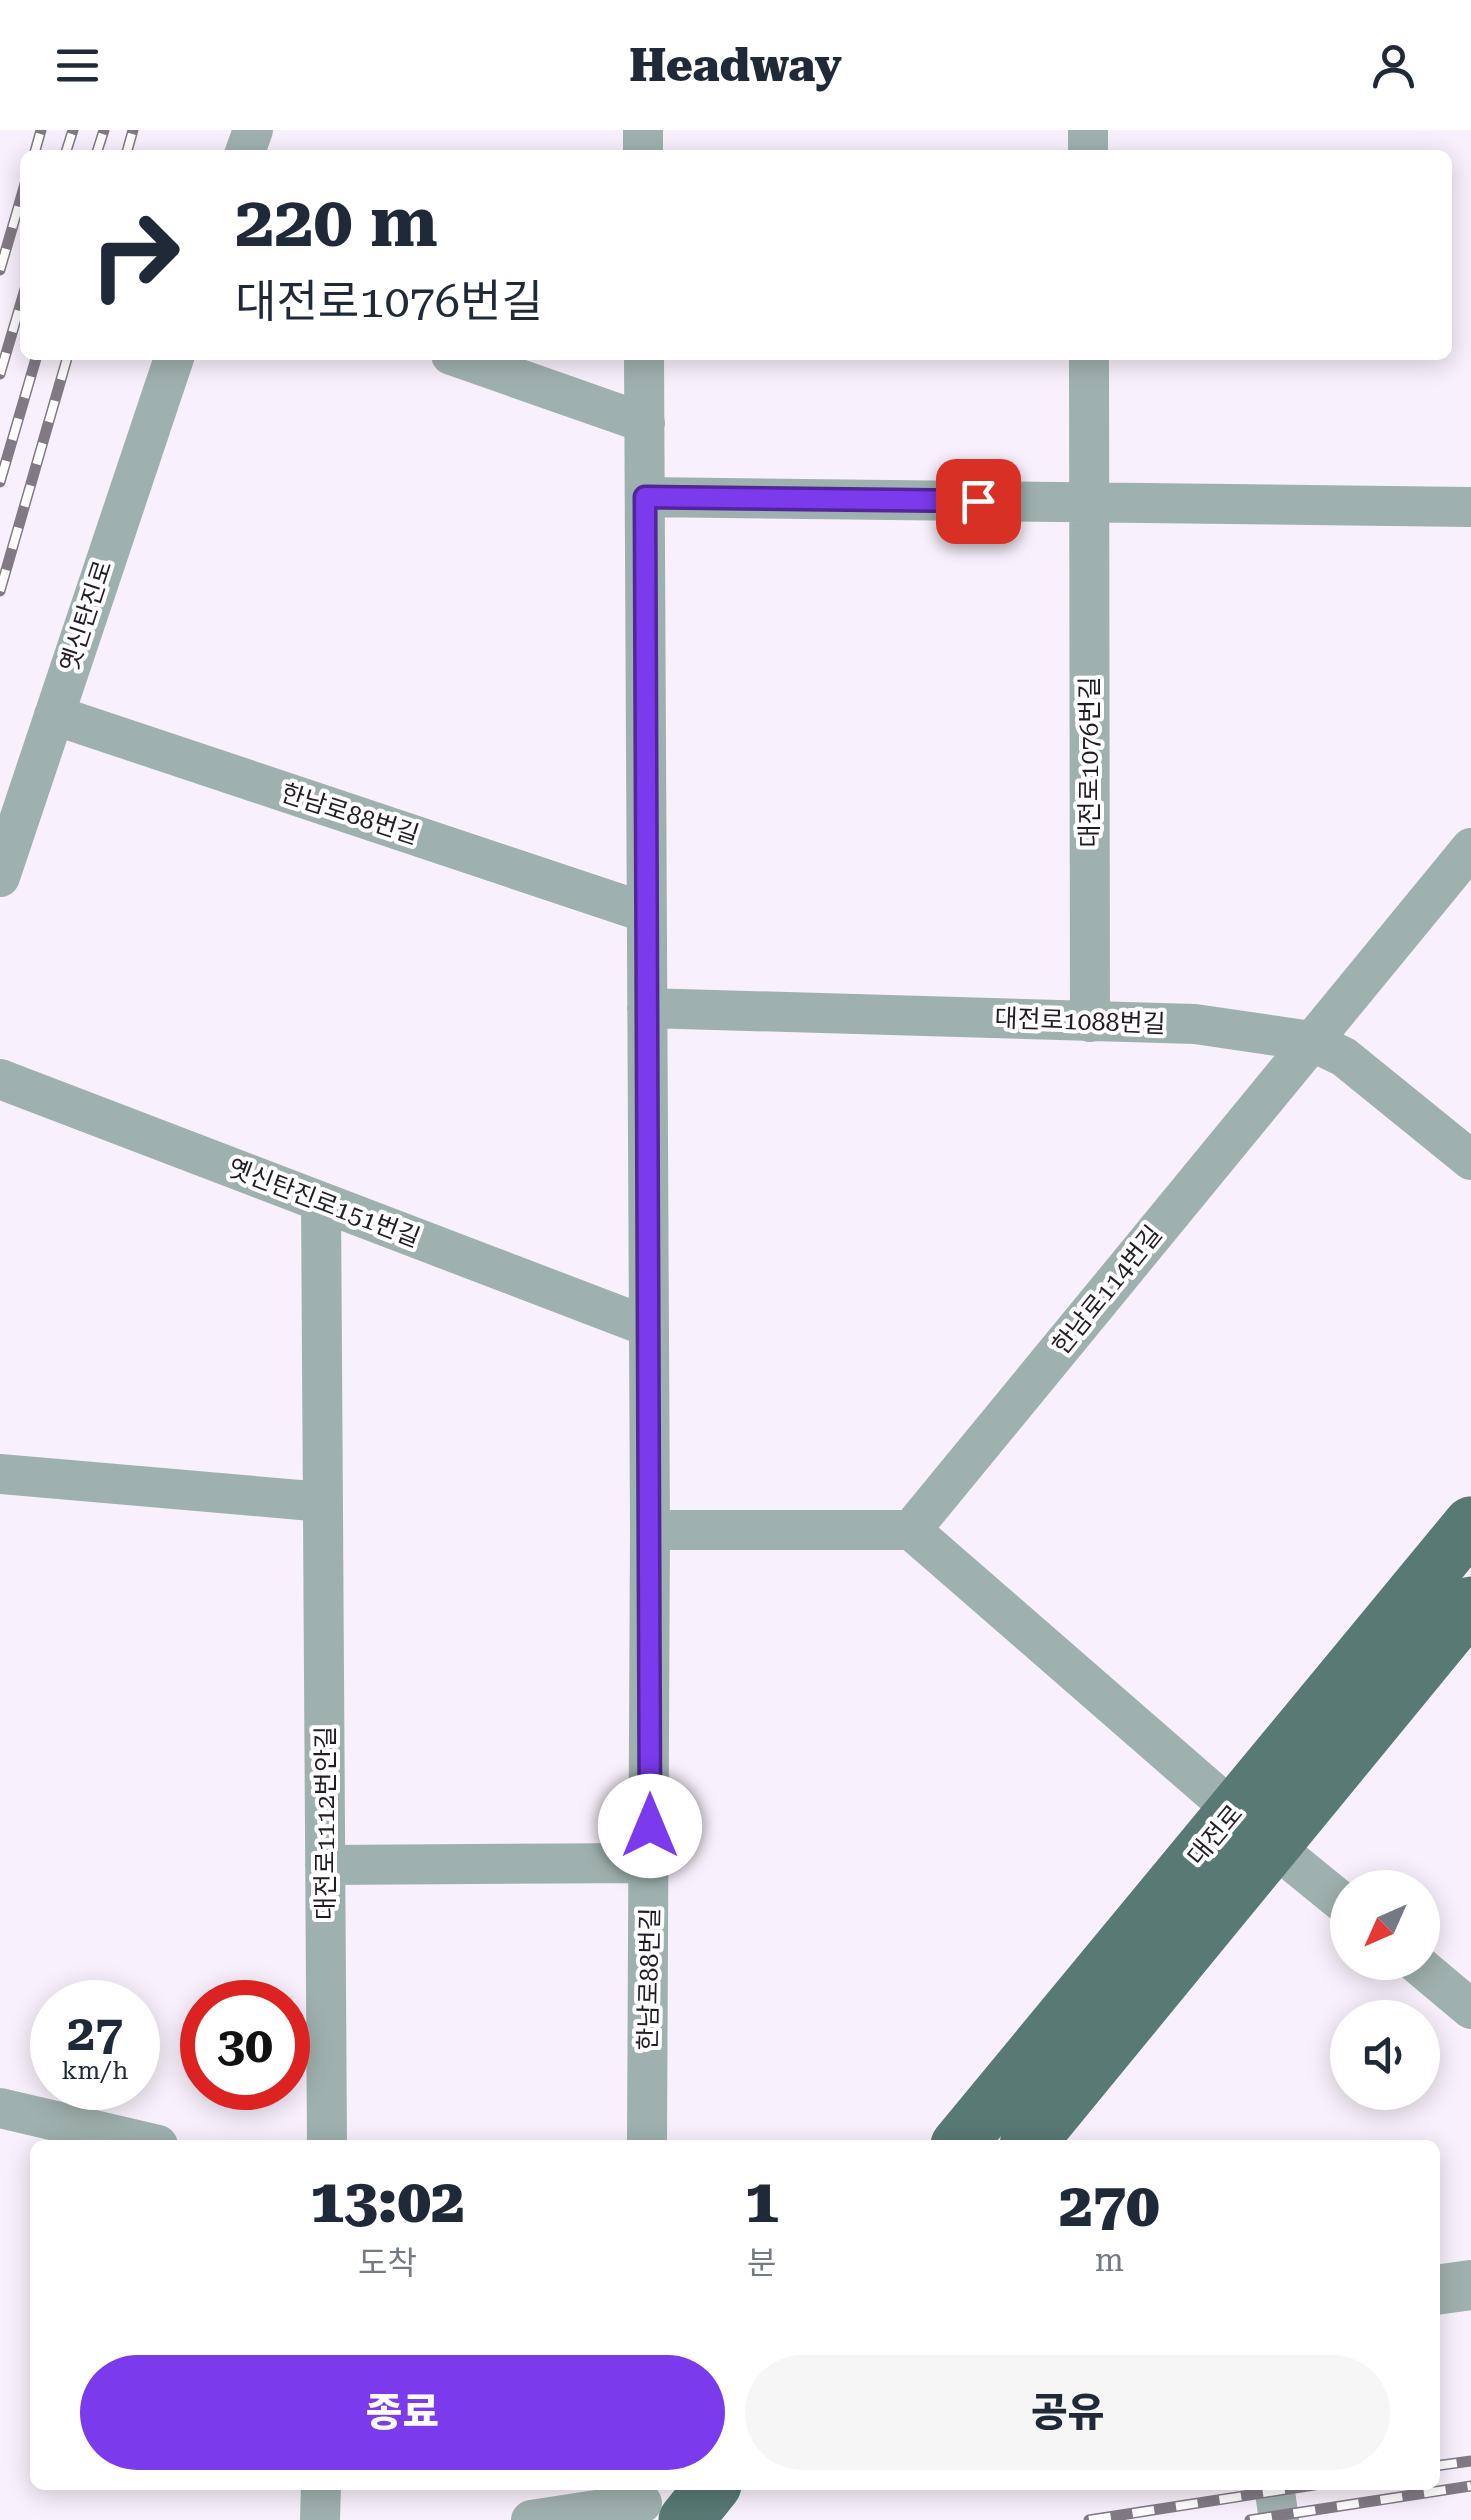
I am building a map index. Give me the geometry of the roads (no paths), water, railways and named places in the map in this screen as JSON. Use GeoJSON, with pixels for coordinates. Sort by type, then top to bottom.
{"type":"FeatureCollection","features":[{"type":"Feature","properties":{"kind":"main road","name":"대전로"},"geometry":{"type":"LineString","coordinates":[[1031,2140],[1471,1524]]}},
{"type":"Feature","properties":{"kind":"main road","name":"대전로"},"geometry":{"type":"LineString","coordinates":[[963,2140],[1253,1828],[1471,1604]]}},
{"type":"Feature","properties":{"kind":"main road"},"geometry":{"type":"LineString","coordinates":[[653,2507],[700,2490]]}},
{"type":"Feature","properties":{"kind":"street","name":"옛신탄진로"},"geometry":{"type":"LineString","coordinates":[[0,878],[173,360]]}},
{"type":"Feature","properties":{"kind":"street"},"geometry":{"type":"LineString","coordinates":[[465,360],[645,423]]}},
{"type":"Feature","properties":{"kind":"street","name":"한남로88번길"},"geometry":{"type":"LineString","coordinates":[[644,360],[650,1530],[646,2140]]}},
{"type":"Feature","properties":{"kind":"street","name":"대전로1076번길"},"geometry":{"type":"LineString","coordinates":[[1088,360],[1090,1022]]}},
{"type":"Feature","properties":{"kind":"street"},"geometry":{"type":"LineString","coordinates":[[645,497],[1471,507]]}},
{"type":"Feature","properties":{"kind":"street","name":"한남로88번길"},"geometry":{"type":"LineString","coordinates":[[54,716],[647,913]]}},
{"type":"Feature","properties":{"kind":"street","name":"한남로114번길"},"geometry":{"type":"LineString","coordinates":[[911,1530],[1471,848]]}},
{"type":"Feature","properties":{"kind":"street","name":"대전로1088번길"},"geometry":{"type":"LineString","coordinates":[[647,1008],[1195,1024],[1311,1040],[1344,1057],[1471,1160]]}},
{"type":"Feature","properties":{"kind":"street","name":"옛신탄진로151번길"},"geometry":{"type":"LineString","coordinates":[[0,1079],[648,1327]]}},
{"type":"Feature","properties":{"kind":"street","name":"대전로1112번안길"},"geometry":{"type":"LineString","coordinates":[[321,1202],[327,2140]]}},
{"type":"Feature","properties":{"kind":"street"},"geometry":{"type":"LineString","coordinates":[[0,1474],[323,1502]]}},
{"type":"Feature","properties":{"kind":"street"},"geometry":{"type":"LineString","coordinates":[[650,1530],[911,1530],[1330,1892]]}},
{"type":"Feature","properties":{"kind":"street"},"geometry":{"type":"LineString","coordinates":[[325,1866],[650,1863]]}},
{"type":"Feature","properties":{"kind":"street"},"geometry":{"type":"LineString","coordinates":[[1436,1980],[1471,2009]]}},
{"type":"Feature","properties":{"kind":"street"},"geometry":{"type":"LineString","coordinates":[[0,2108],[137,2140]]}},
{"type":"Feature","properties":{"kind":"street"},"geometry":{"type":"LineString","coordinates":[[1440,2289],[1471,2284]]}},
{"type":"Feature","properties":{"kind":"street"},"geometry":{"type":"LineString","coordinates":[[320,2520],[321,2490]]}},
{"type":"Feature","properties":{"kind":"street"},"geometry":{"type":"LineString","coordinates":[[1275,2490],[1279,2520]]}},
{"type":"Feature","properties":{"kind":"street"},"geometry":{"type":"LineString","coordinates":[[531,2520],[653,2507]]}},
{"type":"Feature","properties":{"kind":"railway"},"geometry":{"type":"LineString","coordinates":[[35,150],[41,130]]}},
{"type":"Feature","properties":{"kind":"railway"},"geometry":{"type":"LineString","coordinates":[[67,150],[73,130]]}},
{"type":"Feature","properties":{"kind":"railway"},"geometry":{"type":"LineString","coordinates":[[98,150],[104,130]]}},
{"type":"Feature","properties":{"kind":"railway"},"geometry":{"type":"LineString","coordinates":[[127,150],[133,130]]}},
{"type":"Feature","properties":{"kind":"railway"},"geometry":{"type":"LineString","coordinates":[[0,270],[20,201]]}},
{"type":"Feature","properties":{"kind":"railway"},"geometry":{"type":"LineString","coordinates":[[0,374],[20,306]]}},
{"type":"Feature","properties":{"kind":"railway"},"geometry":{"type":"LineString","coordinates":[[0,482],[36,360]]}},
{"type":"Feature","properties":{"kind":"railway"},"geometry":{"type":"LineString","coordinates":[[0,591],[67,360]]}},
{"type":"Feature","properties":{"kind":"railway"},"geometry":{"type":"LineString","coordinates":[[1440,2465],[1471,2461]]}},
{"type":"Feature","properties":{"kind":"railway"},"geometry":{"type":"LineString","coordinates":[[1250,2520],[1471,2486]]}},
{"type":"Feature","properties":{"kind":"railway"},"geometry":{"type":"LineString","coordinates":[[1089,2520],[1282,2490]]}}]}
